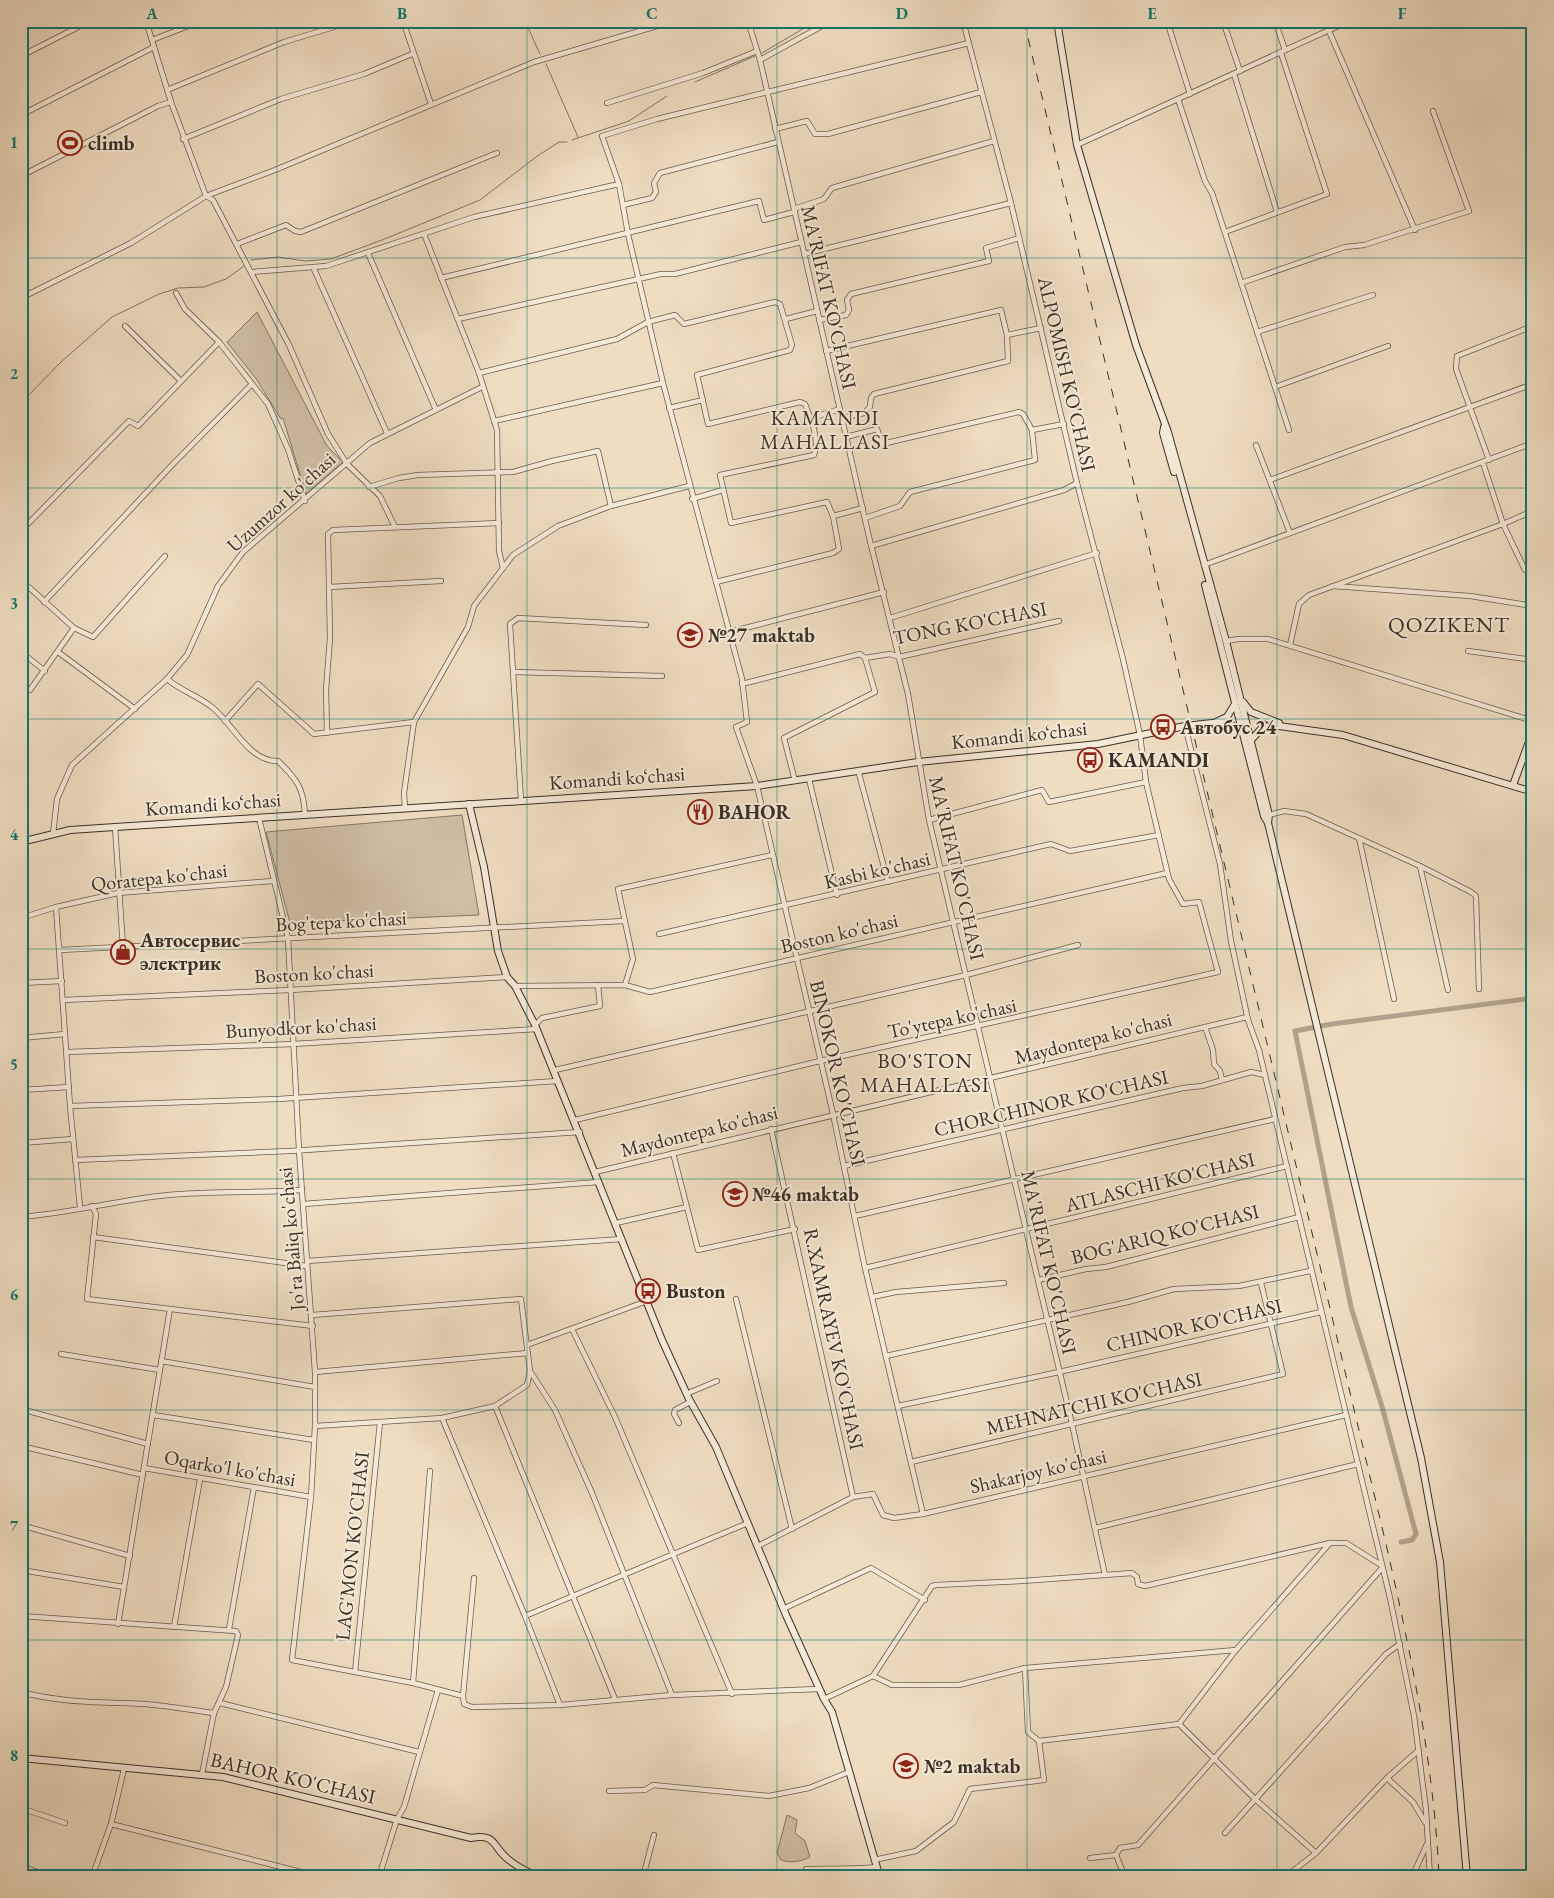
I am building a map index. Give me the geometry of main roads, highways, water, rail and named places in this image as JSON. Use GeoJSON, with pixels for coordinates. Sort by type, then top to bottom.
{"type":"FeatureCollection","features":[{"type":"Feature","properties":{"kind":"main road"},"geometry":{"type":"LineString","coordinates":[[1057,21],[1077,145],[1136,345],[1164,427],[1168,432],[1226,641],[1244,734],[1264,816],[1269,819]]}},
{"type":"Feature","properties":{"kind":"main road"},"geometry":{"type":"LineString","coordinates":[[1164,427],[1163,433],[1251,740],[1433,1518],[1440,1562],[1467,1877]]}},
{"type":"Feature","properties":{"kind":"main road"},"geometry":{"type":"LineString","coordinates":[[1239,701],[1252,712],[1266,720],[1297,728]]}},
{"type":"Feature","properties":{"kind":"main road","name":"Komandi ko‘chasi"},"geometry":{"type":"LineString","coordinates":[[1212,723],[1227,717],[1239,701]]}},
{"type":"Feature","properties":{"kind":"main road","name":"Komandi ko‘chasi"},"geometry":{"type":"LineString","coordinates":[[21,842],[53,834],[115,827],[757,786],[918,762],[1078,746],[1185,726],[1212,723],[1229,724],[1244,734]]}},
{"type":"Feature","properties":{"kind":"main road"},"geometry":{"type":"LineString","coordinates":[[1251,740],[1262,728],[1272,725],[1343,735],[1533,792]]}},
{"type":"Feature","properties":{"kind":"main road"},"geometry":{"type":"LineString","coordinates":[[1513,785],[1533,731]]}},
{"type":"Feature","properties":{"kind":"main road"},"geometry":{"type":"LineString","coordinates":[[469,804],[484,867],[498,951],[507,977],[515,986],[536,1027],[686,1394],[716,1447],[783,1608],[819,1689],[832,1712],[877,1869],[873,1877]]}},
{"type":"Feature","properties":{"kind":"main road","name":"BAHOR KO'CHASI"},"geometry":{"type":"LineString","coordinates":[[21,1758],[124,1769],[202,1774],[290,1792],[471,1838],[482,1836],[493,1840],[506,1859],[525,1871],[541,1877]]}},
{"type":"Feature","properties":{"kind":"waterway"},"geometry":{"type":"LineString","coordinates":[[525,21],[540,54]]}},
{"type":"Feature","properties":{"kind":"waterway"},"geometry":{"type":"LineString","coordinates":[[762,53],[816,21]]}},
{"type":"Feature","properties":{"kind":"waterway"},"geometry":{"type":"LineString","coordinates":[[695,82],[755,56]]}},
{"type":"Feature","properties":{"kind":"waterway"},"geometry":{"type":"LineString","coordinates":[[546,64],[578,137]]}},
{"type":"Feature","properties":{"kind":"waterway"},"geometry":{"type":"LineString","coordinates":[[572,140],[629,121],[667,96]]}},
{"type":"Feature","properties":{"kind":"waterway"},"geometry":{"type":"LineString","coordinates":[[251,260],[278,257],[305,261],[331,259],[382,240],[480,200],[536,157],[559,142],[567,142]]}},
{"type":"Feature","properties":{"kind":"waterway"},"geometry":{"type":"LineString","coordinates":[[21,403],[61,362],[112,317],[159,294],[178,288],[204,287],[226,279],[244,266]]}},
{"type":"Feature","properties":{"kind":"waterway"},"geometry":{"type":"LineString","coordinates":[[1401,1542],[1412,1540],[1416,1534],[1383,1410],[1351,1307],[1295,1031],[1332,1024],[1533,998]]}},
{"type":"Feature","properties":{"kind":"railway"},"geometry":{"type":"LineString","coordinates":[[1024,21],[1386,1544],[1427,1751],[1439,1877]]}},
{"type":"Feature","properties":{"kind":"place","name":"climb"},"geometry":{"type":"Point","coordinates":[70,143]}},
{"type":"Feature","properties":{"kind":"place","name":"№27 maktab"},"geometry":{"type":"Point","coordinates":[690,635]}},
{"type":"Feature","properties":{"kind":"place","name":"Автобус 24"},"geometry":{"type":"Point","coordinates":[1163,727]}},
{"type":"Feature","properties":{"kind":"place","name":"KAMANDI"},"geometry":{"type":"Point","coordinates":[1090,760]}},
{"type":"Feature","properties":{"kind":"place","name":"BAHOR"},"geometry":{"type":"Point","coordinates":[700,812]}},
{"type":"Feature","properties":{"kind":"place","name":"Автосервис электрик"},"geometry":{"type":"Point","coordinates":[123,952]}},
{"type":"Feature","properties":{"kind":"place","name":"№46 maktab"},"geometry":{"type":"Point","coordinates":[735,1194]}},
{"type":"Feature","properties":{"kind":"place","name":"Buston"},"geometry":{"type":"Point","coordinates":[648,1291]}},
{"type":"Feature","properties":{"kind":"place","name":"№2 maktab"},"geometry":{"type":"Point","coordinates":[906,1766]}},
{"type":"Feature","properties":{"kind":"district","name":"KAMANDI MAHALLASI"},"geometry":{"type":"Point","coordinates":[825,429]}},
{"type":"Feature","properties":{"kind":"district","name":"QOZIKENT"},"geometry":{"type":"Point","coordinates":[1449,624]}},
{"type":"Feature","properties":{"kind":"district","name":"BO'STON MAHALLASI"},"geometry":{"type":"Point","coordinates":[925,1072]}}]}
